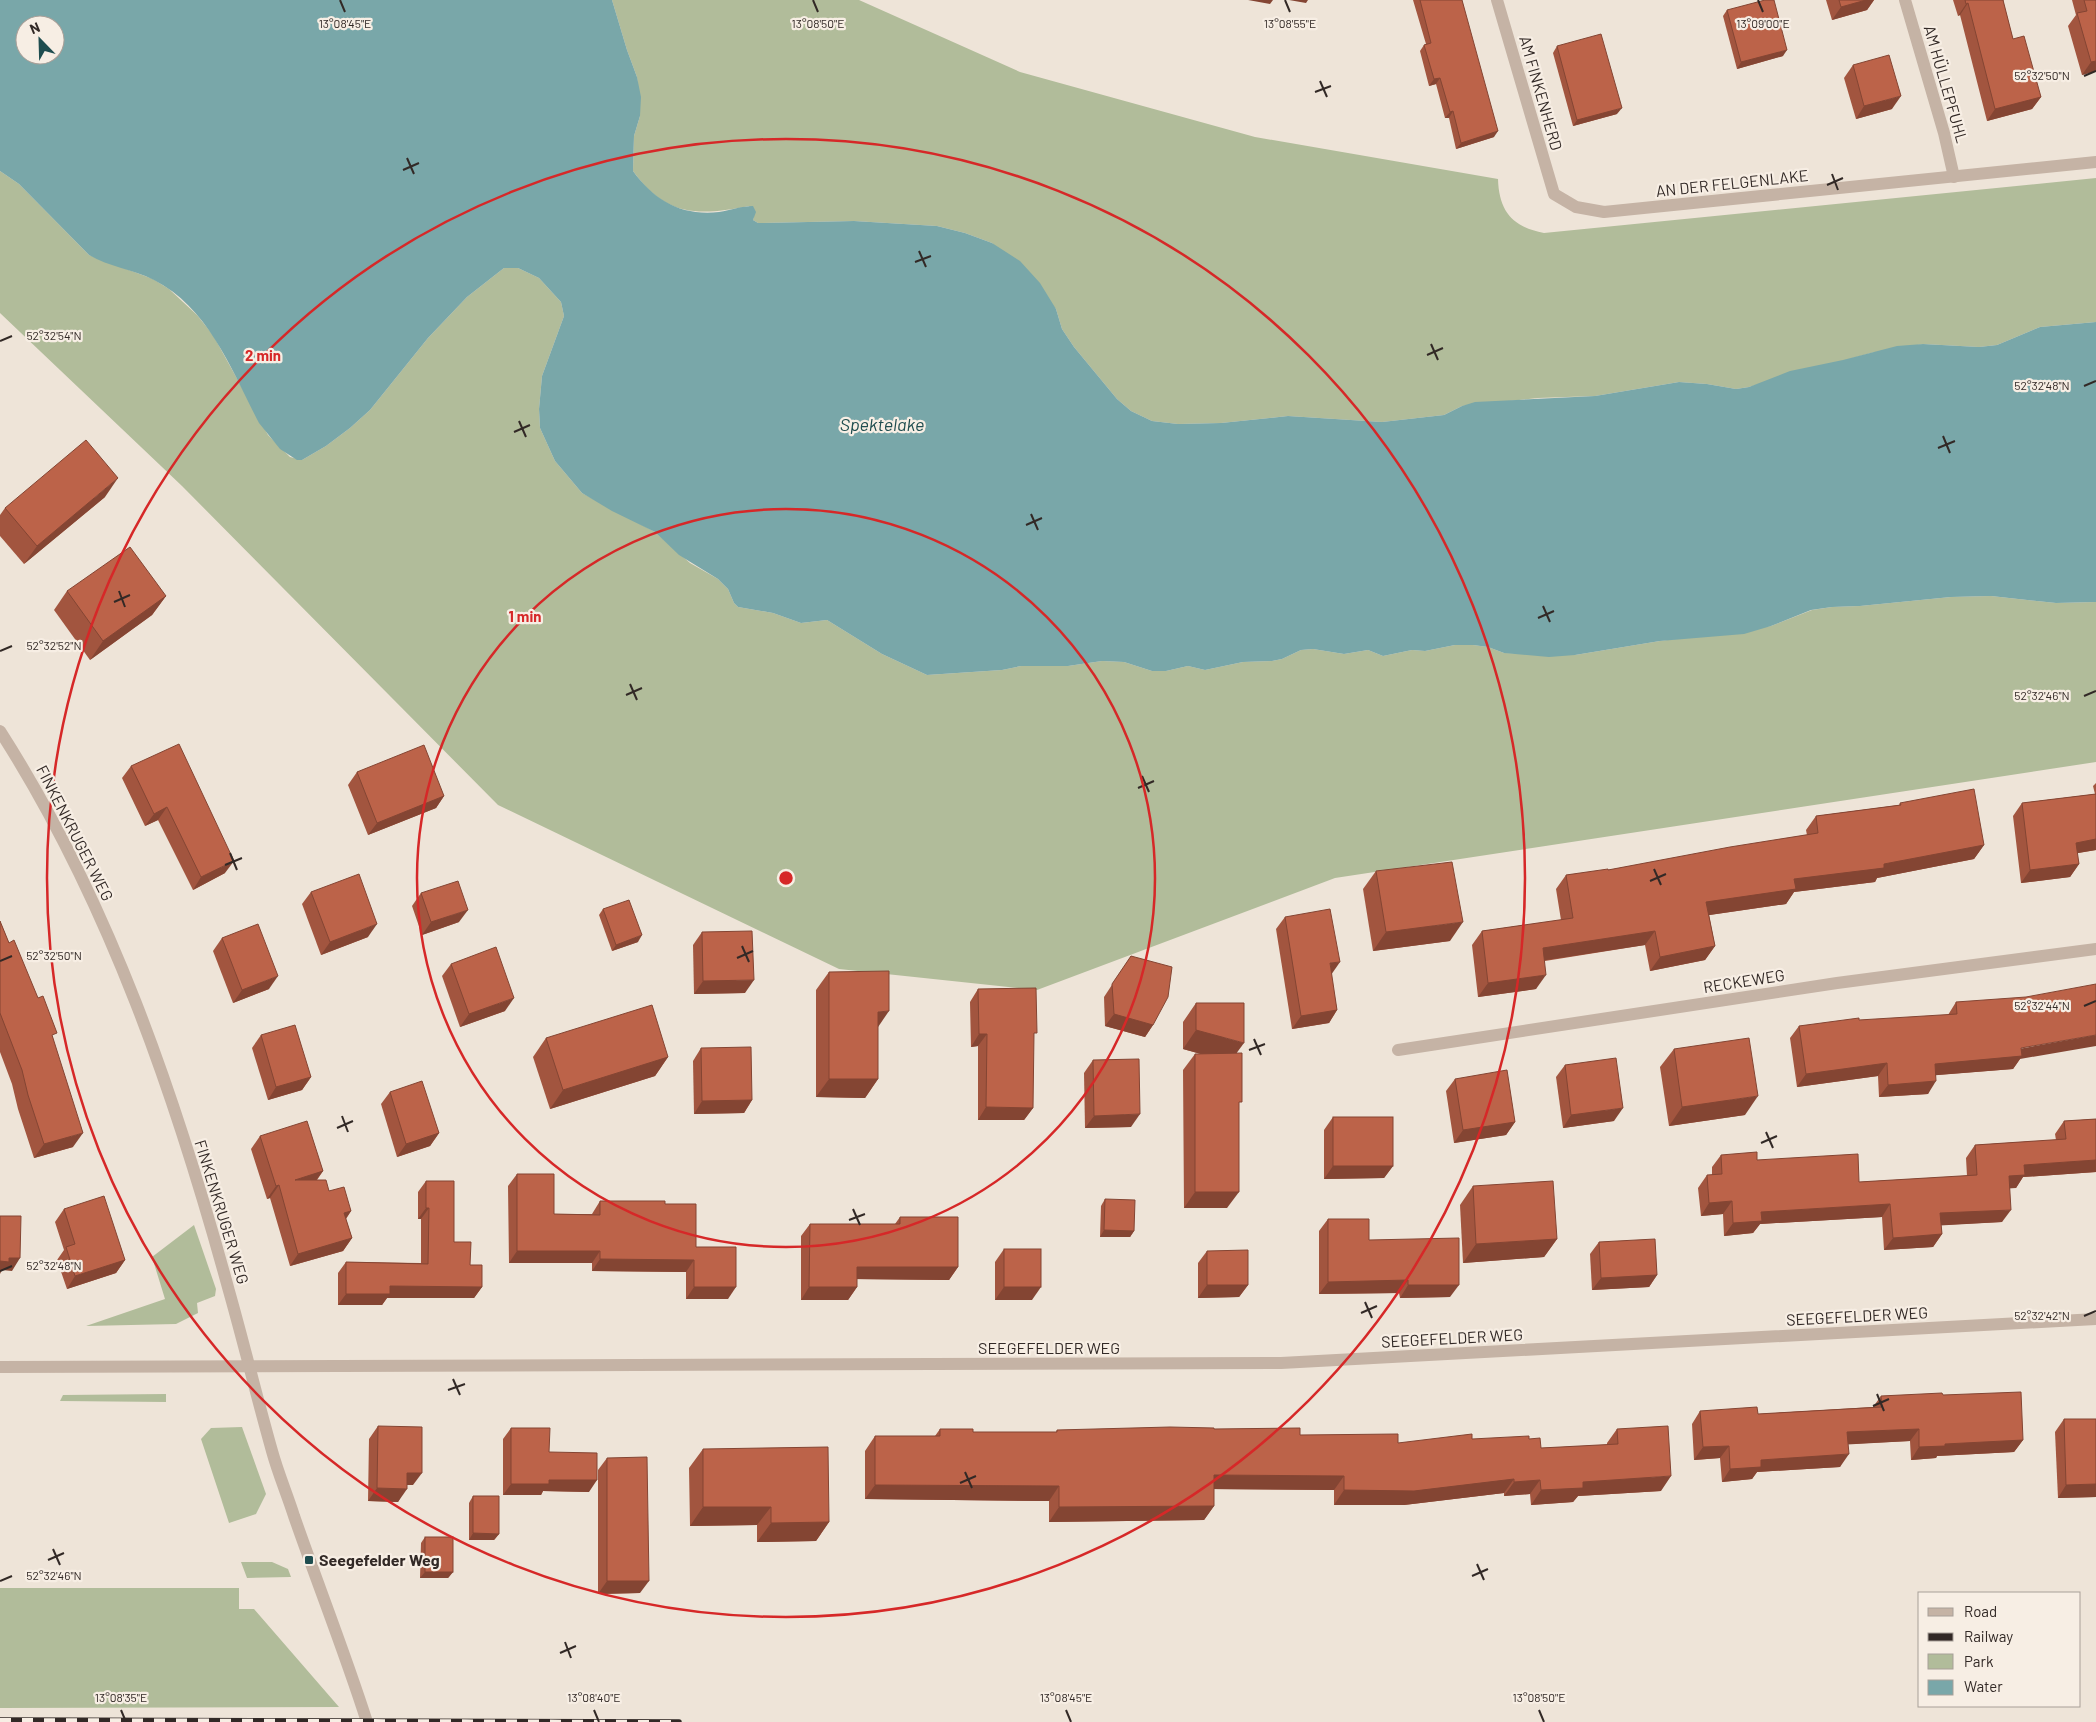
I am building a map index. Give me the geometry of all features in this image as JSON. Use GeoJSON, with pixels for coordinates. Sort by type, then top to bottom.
{"type":"FeatureCollection","features":[{"type":"Feature","properties":{"kind":"street","name":"AM FINKENHERD"},"geometry":{"type":"LineString","coordinates":[[1497,0],[1554,194]]}},
{"type":"Feature","properties":{"kind":"street","name":"AM HÜLLEPFUHL"},"geometry":{"type":"LineString","coordinates":[[1905,0],[1944,133],[1954,177]]}},
{"type":"Feature","properties":{"kind":"street","name":"AN DER FELGENLAKE"},"geometry":{"type":"LineString","coordinates":[[1554,194],[1576,207],[1604,212],[2096,162]]}},
{"type":"Feature","properties":{"kind":"street","name":"FINKENKRUGER WEG"},"geometry":{"type":"LineString","coordinates":[[0,731],[26,772],[63,840],[115,952],[149,1036],[221,1262],[272,1453],[322,1600],[347,1660],[367,1722]]}},
{"type":"Feature","properties":{"kind":"street","name":"RECKEWEG"},"geometry":{"type":"LineString","coordinates":[[1398,1050],[1837,983],[2096,949]]}},
{"type":"Feature","properties":{"kind":"street","name":"SEEGEFELDER WEG"},"geometry":{"type":"LineString","coordinates":[[0,1366],[1281,1363],[2096,1319]]}},
{"type":"Feature","properties":{"kind":"green space"},"geometry":{"type":"Polygon","coordinates":[[[612,0],[859,0],[1020,72],[1255,137],[1498,179],[1501,201],[1510,216],[1524,227],[1544,233],[2096,178],[2096,322],[2040,327],[1997,345],[1979,347],[1923,344],[1871,353],[1736,389],[1679,382],[1595,396],[1538,398],[1462,406],[1444,415],[1382,422],[1288,416],[1221,423],[1178,424],[1152,421],[1131,411],[1117,399],[1074,347],[1062,329],[1056,309],[992,243],[965,233],[937,226],[854,221],[758,223],[753,220],[754,216],[749,206],[714,211],[684,210],[658,197],[645,186],[633,171],[634,136],[640,116],[637,77],[612,0]]]}},
{"type":"Feature","properties":{"kind":"green space"},"geometry":{"type":"Polygon","coordinates":[[[0,171],[19,184],[89,255],[153,279],[169,289],[197,315],[213,335],[268,435],[290,457],[302,460],[326,446],[370,410],[428,338],[467,297],[504,268],[518,268],[539,278],[561,302],[564,316],[542,376],[539,409],[540,428],[555,461],[582,493],[655,532],[690,563],[718,579],[728,589],[734,603],[738,607],[773,613],[801,623],[827,620],[882,654],[927,675],[1002,670],[1021,666],[1068,666],[1102,661],[1124,662],[1152,671],[1166,671],[1188,666],[1205,670],[1243,662],[1272,661],[1282,659],[1301,650],[1313,649],[1344,654],[1368,650],[1383,656],[1412,650],[1425,651],[1455,645],[1473,645],[1488,647],[1504,653],[1575,655],[1771,626],[1812,610],[1832,607],[1951,597],[1991,596],[2056,603],[2096,602],[2096,762],[1335,878],[1037,990],[839,969],[498,805],[182,486],[0,313],[0,171]]]}},
{"type":"Feature","properties":{"kind":"green space"},"geometry":{"type":"Polygon","coordinates":[[[194,1225],[216,1289],[215,1296],[197,1303],[198,1313],[176,1324],[86,1326],[165,1299],[152,1257],[194,1225]]]}},
{"type":"Feature","properties":{"kind":"green space"},"geometry":{"type":"Polygon","coordinates":[[[166,1394],[166,1402],[60,1401],[63,1395],[166,1394]]]}},
{"type":"Feature","properties":{"kind":"green space"},"geometry":{"type":"Polygon","coordinates":[[[242,1427],[266,1494],[256,1514],[229,1523],[201,1439],[211,1428],[242,1427]]]}},
{"type":"Feature","properties":{"kind":"green space"},"geometry":{"type":"Polygon","coordinates":[[[241,1562],[272,1562],[288,1569],[291,1577],[247,1578],[241,1562]]]}},
{"type":"Feature","properties":{"kind":"green space"},"geometry":{"type":"Polygon","coordinates":[[[0,1588],[239,1588],[239,1609],[254,1609],[339,1707],[0,1708],[0,1588]]]}},
{"type":"Feature","properties":{"kind":"water","name":"Spektelake"},"geometry":{"type":"Polygon","coordinates":[[[0,0],[612,0],[637,77],[641,97],[640,116],[634,136],[633,171],[650,191],[670,204],[693,212],[719,212],[753,206],[756,212],[753,220],[758,223],[854,221],[937,226],[965,233],[992,243],[1020,261],[1040,283],[1056,309],[1062,329],[1074,347],[1117,399],[1131,411],[1152,421],[1178,424],[1221,423],[1288,416],[1382,422],[1444,415],[1475,402],[1595,396],[1679,382],[1736,389],[1749,387],[1790,371],[1897,346],[1923,344],[1979,347],[1997,345],[2040,327],[2096,322],[2096,602],[2056,603],[1991,596],[1951,597],[1832,607],[1811,610],[1771,626],[1744,634],[1660,641],[1575,655],[1549,657],[1504,653],[1488,647],[1473,645],[1455,645],[1425,651],[1412,650],[1383,656],[1368,650],[1344,654],[1313,649],[1301,650],[1282,659],[1272,661],[1243,662],[1205,670],[1188,666],[1166,671],[1152,671],[1124,662],[1102,661],[1068,666],[1021,666],[1002,670],[927,675],[882,654],[827,620],[801,623],[773,613],[738,607],[734,603],[728,589],[718,579],[679,555],[655,532],[612,511],[582,493],[555,461],[540,428],[539,409],[542,376],[564,316],[561,302],[539,278],[518,268],[504,268],[467,297],[428,338],[370,410],[326,446],[302,460],[297,460],[280,449],[259,423],[217,342],[190,307],[173,292],[154,280],[89,255],[19,184],[0,171],[0,0]]]}},
{"type":"Feature","properties":{"kind":"building"},"geometry":{"type":"Polygon","coordinates":[[[1420,0],[1462,0],[1498,131],[1461,143],[1453,111],[1450,112],[1440,78],[1434,79],[1424,45],[1431,43],[1420,0]]]}},
{"type":"Feature","properties":{"kind":"building"},"geometry":{"type":"Polygon","coordinates":[[[1765,0],[1774,0],[1787,50],[1741,62],[1727,10],[1765,0]]]}},
{"type":"Feature","properties":{"kind":"building"},"geometry":{"type":"Polygon","coordinates":[[[1839,0],[1866,0],[1841,7],[1839,0]]]}},
{"type":"Feature","properties":{"kind":"building"},"geometry":{"type":"Polygon","coordinates":[[[1965,0],[2003,0],[2013,39],[2024,36],[2041,97],[1995,109],[1968,3],[1966,4],[1965,0]]]}},
{"type":"Feature","properties":{"kind":"building"},"geometry":{"type":"Polygon","coordinates":[[[2084,0],[2096,0],[2096,61],[2091,62],[2077,13],[2087,11],[2084,0]]]}},
{"type":"Feature","properties":{"kind":"building"},"geometry":{"type":"Polygon","coordinates":[[[1601,34],[1622,108],[1577,120],[1557,46],[1601,34]]]}},
{"type":"Feature","properties":{"kind":"building"},"geometry":{"type":"Polygon","coordinates":[[[1889,55],[1901,96],[1864,106],[1853,65],[1889,55]]]}},
{"type":"Feature","properties":{"kind":"building"},"geometry":{"type":"Polygon","coordinates":[[[86,440],[118,478],[37,546],[5,508],[86,440]]]}},
{"type":"Feature","properties":{"kind":"building"},"geometry":{"type":"Polygon","coordinates":[[[130,547],[166,596],[103,641],[67,591],[130,547]]]}},
{"type":"Feature","properties":{"kind":"building"},"geometry":{"type":"Polygon","coordinates":[[[179,744],[234,861],[201,877],[167,807],[154,814],[131,766],[179,744]]]}},
{"type":"Feature","properties":{"kind":"building"},"geometry":{"type":"Polygon","coordinates":[[[424,745],[444,796],[377,823],[357,772],[424,745]]]}},
{"type":"Feature","properties":{"kind":"building"},"geometry":{"type":"Polygon","coordinates":[[[1974,789],[1984,845],[1884,864],[1884,868],[1794,879],[1796,889],[1706,902],[1715,946],[1660,957],[1655,931],[1543,948],[1546,975],[1488,983],[1482,931],[1573,918],[1566,875],[1608,870],[1818,833],[1816,816],[1901,805],[1900,803],[1974,789]]]}},
{"type":"Feature","properties":{"kind":"building"},"geometry":{"type":"Polygon","coordinates":[[[2096,794],[2096,839],[2076,843],[2079,864],[2030,870],[2022,803],[2096,794]]]}},
{"type":"Feature","properties":{"kind":"building"},"geometry":{"type":"Polygon","coordinates":[[[1452,862],[1463,922],[1386,932],[1376,871],[1452,862]]]}},
{"type":"Feature","properties":{"kind":"building"},"geometry":{"type":"Polygon","coordinates":[[[359,874],[377,924],[330,942],[311,892],[359,874]]]}},
{"type":"Feature","properties":{"kind":"building"},"geometry":{"type":"Polygon","coordinates":[[[458,881],[468,910],[431,922],[421,893],[458,881]]]}},
{"type":"Feature","properties":{"kind":"building"},"geometry":{"type":"Polygon","coordinates":[[[629,900],[642,935],[616,945],[603,909],[629,900]]]}},
{"type":"Feature","properties":{"kind":"building"},"geometry":{"type":"Polygon","coordinates":[[[1330,909],[1340,962],[1330,963],[1337,1010],[1301,1016],[1285,917],[1330,909]]]}},
{"type":"Feature","properties":{"kind":"building"},"geometry":{"type":"Polygon","coordinates":[[[0,921],[9,943],[14,940],[38,998],[43,996],[57,1033],[52,1035],[83,1133],[44,1144],[22,1070],[0,1013],[0,921]]]}},
{"type":"Feature","properties":{"kind":"building"},"geometry":{"type":"Polygon","coordinates":[[[258,924],[278,976],[242,990],[222,938],[258,924]]]}},
{"type":"Feature","properties":{"kind":"building"},"geometry":{"type":"Polygon","coordinates":[[[752,931],[754,980],[703,981],[702,932],[752,931]]]}},
{"type":"Feature","properties":{"kind":"building"},"geometry":{"type":"Polygon","coordinates":[[[496,947],[514,998],[469,1014],[451,964],[496,947]]]}},
{"type":"Feature","properties":{"kind":"building"},"geometry":{"type":"Polygon","coordinates":[[[1131,956],[1172,967],[1168,997],[1153,1025],[1114,1014],[1112,984],[1131,956]]]}},
{"type":"Feature","properties":{"kind":"building"},"geometry":{"type":"Polygon","coordinates":[[[889,971],[889,1011],[878,1012],[878,1079],[829,1079],[829,972],[889,971]]]}},
{"type":"Feature","properties":{"kind":"building"},"geometry":{"type":"Polygon","coordinates":[[[2096,984],[2096,1035],[2021,1048],[2022,1056],[1935,1064],[1936,1081],[1888,1085],[1887,1063],[1806,1074],[1799,1026],[1859,1018],[1859,1020],[1957,1014],[1956,1002],[2026,997],[2096,984]]]}},
{"type":"Feature","properties":{"kind":"building"},"geometry":{"type":"Polygon","coordinates":[[[1036,988],[1037,1033],[1034,1033],[1033,1108],[986,1107],[987,1034],[979,1034],[978,989],[1036,988]]]}},
{"type":"Feature","properties":{"kind":"building"},"geometry":{"type":"Polygon","coordinates":[[[1196,1003],[1244,1003],[1244,1043],[1196,1030],[1196,1003]]]}},
{"type":"Feature","properties":{"kind":"building"},"geometry":{"type":"Polygon","coordinates":[[[652,1005],[668,1057],[563,1090],[546,1038],[652,1005]]]}},
{"type":"Feature","properties":{"kind":"building"},"geometry":{"type":"Polygon","coordinates":[[[295,1025],[311,1077],[276,1087],[261,1035],[295,1025]]]}},
{"type":"Feature","properties":{"kind":"building"},"geometry":{"type":"Polygon","coordinates":[[[1749,1038],[1758,1096],[1682,1107],[1674,1049],[1749,1038]]]}},
{"type":"Feature","properties":{"kind":"building"},"geometry":{"type":"Polygon","coordinates":[[[751,1047],[752,1100],[702,1101],[701,1048],[751,1047]]]}},
{"type":"Feature","properties":{"kind":"building"},"geometry":{"type":"Polygon","coordinates":[[[1242,1053],[1242,1102],[1239,1102],[1239,1192],[1195,1192],[1195,1054],[1242,1053]]]}},
{"type":"Feature","properties":{"kind":"building"},"geometry":{"type":"Polygon","coordinates":[[[1616,1058],[1623,1108],[1571,1115],[1565,1065],[1616,1058]]]}},
{"type":"Feature","properties":{"kind":"building"},"geometry":{"type":"Polygon","coordinates":[[[1139,1059],[1140,1114],[1094,1116],[1093,1060],[1139,1059]]]}},
{"type":"Feature","properties":{"kind":"building"},"geometry":{"type":"Polygon","coordinates":[[[1507,1070],[1515,1122],[1463,1130],[1455,1079],[1507,1070]]]}},
{"type":"Feature","properties":{"kind":"building"},"geometry":{"type":"Polygon","coordinates":[[[422,1081],[439,1133],[406,1144],[390,1092],[422,1081]]]}},
{"type":"Feature","properties":{"kind":"building"},"geometry":{"type":"Polygon","coordinates":[[[1333,1117],[1393,1117],[1393,1166],[1333,1166],[1333,1117]]]}},
{"type":"Feature","properties":{"kind":"building"},"geometry":{"type":"Polygon","coordinates":[[[2096,1119],[2096,1160],[2024,1165],[2025,1175],[2009,1176],[2011,1210],[1940,1213],[1942,1234],[1893,1238],[1890,1204],[1761,1212],[1762,1221],[1733,1223],[1732,1201],[1709,1203],[1707,1175],[1722,1174],[1721,1155],[1757,1152],[1757,1160],[1858,1154],[1859,1182],[1977,1175],[1975,1145],[2066,1139],[2064,1121],[2096,1119]]]}},
{"type":"Feature","properties":{"kind":"building"},"geometry":{"type":"Polygon","coordinates":[[[307,1121],[323,1171],[295,1180],[326,1180],[329,1191],[344,1187],[351,1211],[344,1213],[352,1238],[298,1254],[279,1185],[276,1186],[260,1136],[307,1121]]]}},
{"type":"Feature","properties":{"kind":"building"},"geometry":{"type":"Polygon","coordinates":[[[517,1174],[554,1174],[554,1214],[600,1215],[600,1201],[665,1201],[665,1204],[696,1204],[696,1247],[736,1247],[736,1287],[694,1287],[694,1260],[600,1259],[600,1251],[517,1251],[517,1174]]]}},
{"type":"Feature","properties":{"kind":"building"},"geometry":{"type":"Polygon","coordinates":[[[426,1181],[454,1181],[454,1242],[471,1242],[470,1265],[482,1265],[482,1287],[390,1286],[390,1294],[346,1294],[346,1262],[428,1264],[429,1208],[426,1208],[426,1181]]]}},
{"type":"Feature","properties":{"kind":"building"},"geometry":{"type":"Polygon","coordinates":[[[1553,1181],[1557,1239],[1476,1244],[1473,1186],[1553,1181]]]}},
{"type":"Feature","properties":{"kind":"building"},"geometry":{"type":"Polygon","coordinates":[[[104,1196],[125,1260],[75,1276],[66,1247],[75,1244],[64,1209],[104,1196]]]}},
{"type":"Feature","properties":{"kind":"building"},"geometry":{"type":"Polygon","coordinates":[[[1105,1199],[1135,1200],[1134,1231],[1104,1230],[1105,1199]]]}},
{"type":"Feature","properties":{"kind":"building"},"geometry":{"type":"Polygon","coordinates":[[[0,1216],[21,1216],[20,1258],[9,1258],[9,1262],[0,1261],[0,1216]]]}},
{"type":"Feature","properties":{"kind":"building"},"geometry":{"type":"Polygon","coordinates":[[[900,1217],[958,1217],[958,1267],[857,1267],[857,1287],[809,1287],[810,1224],[900,1224],[900,1217]]]}},
{"type":"Feature","properties":{"kind":"building"},"geometry":{"type":"Polygon","coordinates":[[[1328,1219],[1369,1219],[1369,1240],[1459,1238],[1459,1285],[1408,1285],[1408,1280],[1328,1282],[1328,1219]]]}},
{"type":"Feature","properties":{"kind":"building"},"geometry":{"type":"Polygon","coordinates":[[[1655,1239],[1657,1275],[1601,1278],[1599,1242],[1655,1239]]]}},
{"type":"Feature","properties":{"kind":"building"},"geometry":{"type":"Polygon","coordinates":[[[1004,1249],[1041,1249],[1041,1287],[1004,1287],[1004,1249]]]}},
{"type":"Feature","properties":{"kind":"building"},"geometry":{"type":"Polygon","coordinates":[[[1248,1250],[1248,1285],[1207,1285],[1207,1251],[1248,1250]]]}},
{"type":"Feature","properties":{"kind":"building"},"geometry":{"type":"Polygon","coordinates":[[[2021,1392],[2023,1440],[1919,1447],[1919,1429],[1847,1432],[1849,1454],[1761,1460],[1761,1467],[1730,1469],[1729,1446],[1703,1447],[1700,1411],[1757,1407],[1758,1414],[1882,1407],[1881,1396],[2021,1392]]]}},
{"type":"Feature","properties":{"kind":"building"},"geometry":{"type":"Polygon","coordinates":[[[2064,1419],[2096,1419],[2096,1484],[2066,1485],[2064,1419]]]}},
{"type":"Feature","properties":{"kind":"building"},"geometry":{"type":"Polygon","coordinates":[[[378,1426],[422,1427],[422,1473],[407,1473],[407,1489],[377,1488],[378,1426]]]}},
{"type":"Feature","properties":{"kind":"building"},"geometry":{"type":"Polygon","coordinates":[[[1668,1426],[1671,1476],[1583,1482],[1583,1488],[1541,1490],[1540,1480],[1514,1482],[1514,1479],[1414,1491],[1344,1490],[1344,1476],[1214,1475],[1214,1506],[1059,1507],[1059,1486],[875,1485],[875,1436],[940,1436],[940,1429],[973,1429],[973,1432],[1057,1432],[1057,1430],[1170,1427],[1214,1429],[1300,1428],[1300,1435],[1398,1434],[1398,1443],[1472,1434],[1472,1439],[1529,1436],[1529,1439],[1540,1438],[1541,1448],[1618,1444],[1617,1429],[1668,1426]]]}},
{"type":"Feature","properties":{"kind":"building"},"geometry":{"type":"Polygon","coordinates":[[[511,1428],[550,1428],[549,1452],[597,1453],[597,1480],[549,1480],[549,1484],[511,1484],[511,1428]]]}},
{"type":"Feature","properties":{"kind":"building"},"geometry":{"type":"Polygon","coordinates":[[[828,1447],[829,1522],[771,1523],[771,1507],[703,1507],[703,1449],[828,1447]]]}},
{"type":"Feature","properties":{"kind":"building"},"geometry":{"type":"Polygon","coordinates":[[[647,1457],[649,1581],[607,1581],[607,1458],[647,1457]]]}},
{"type":"Feature","properties":{"kind":"building"},"geometry":{"type":"Polygon","coordinates":[[[473,1496],[499,1496],[499,1534],[473,1533],[473,1496]]]}},
{"type":"Feature","properties":{"kind":"building"},"geometry":{"type":"Polygon","coordinates":[[[425,1537],[453,1537],[453,1572],[425,1572],[425,1537]]]}},
{"type":"Feature","properties":{"kind":"railway"},"geometry":{"type":"LineString","coordinates":[[0,1720],[679,1722]]}},
{"type":"Feature","properties":{"kind":"place","name":"Seegefelder Weg"},"geometry":{"type":"Point","coordinates":[309,1560]}}]}
